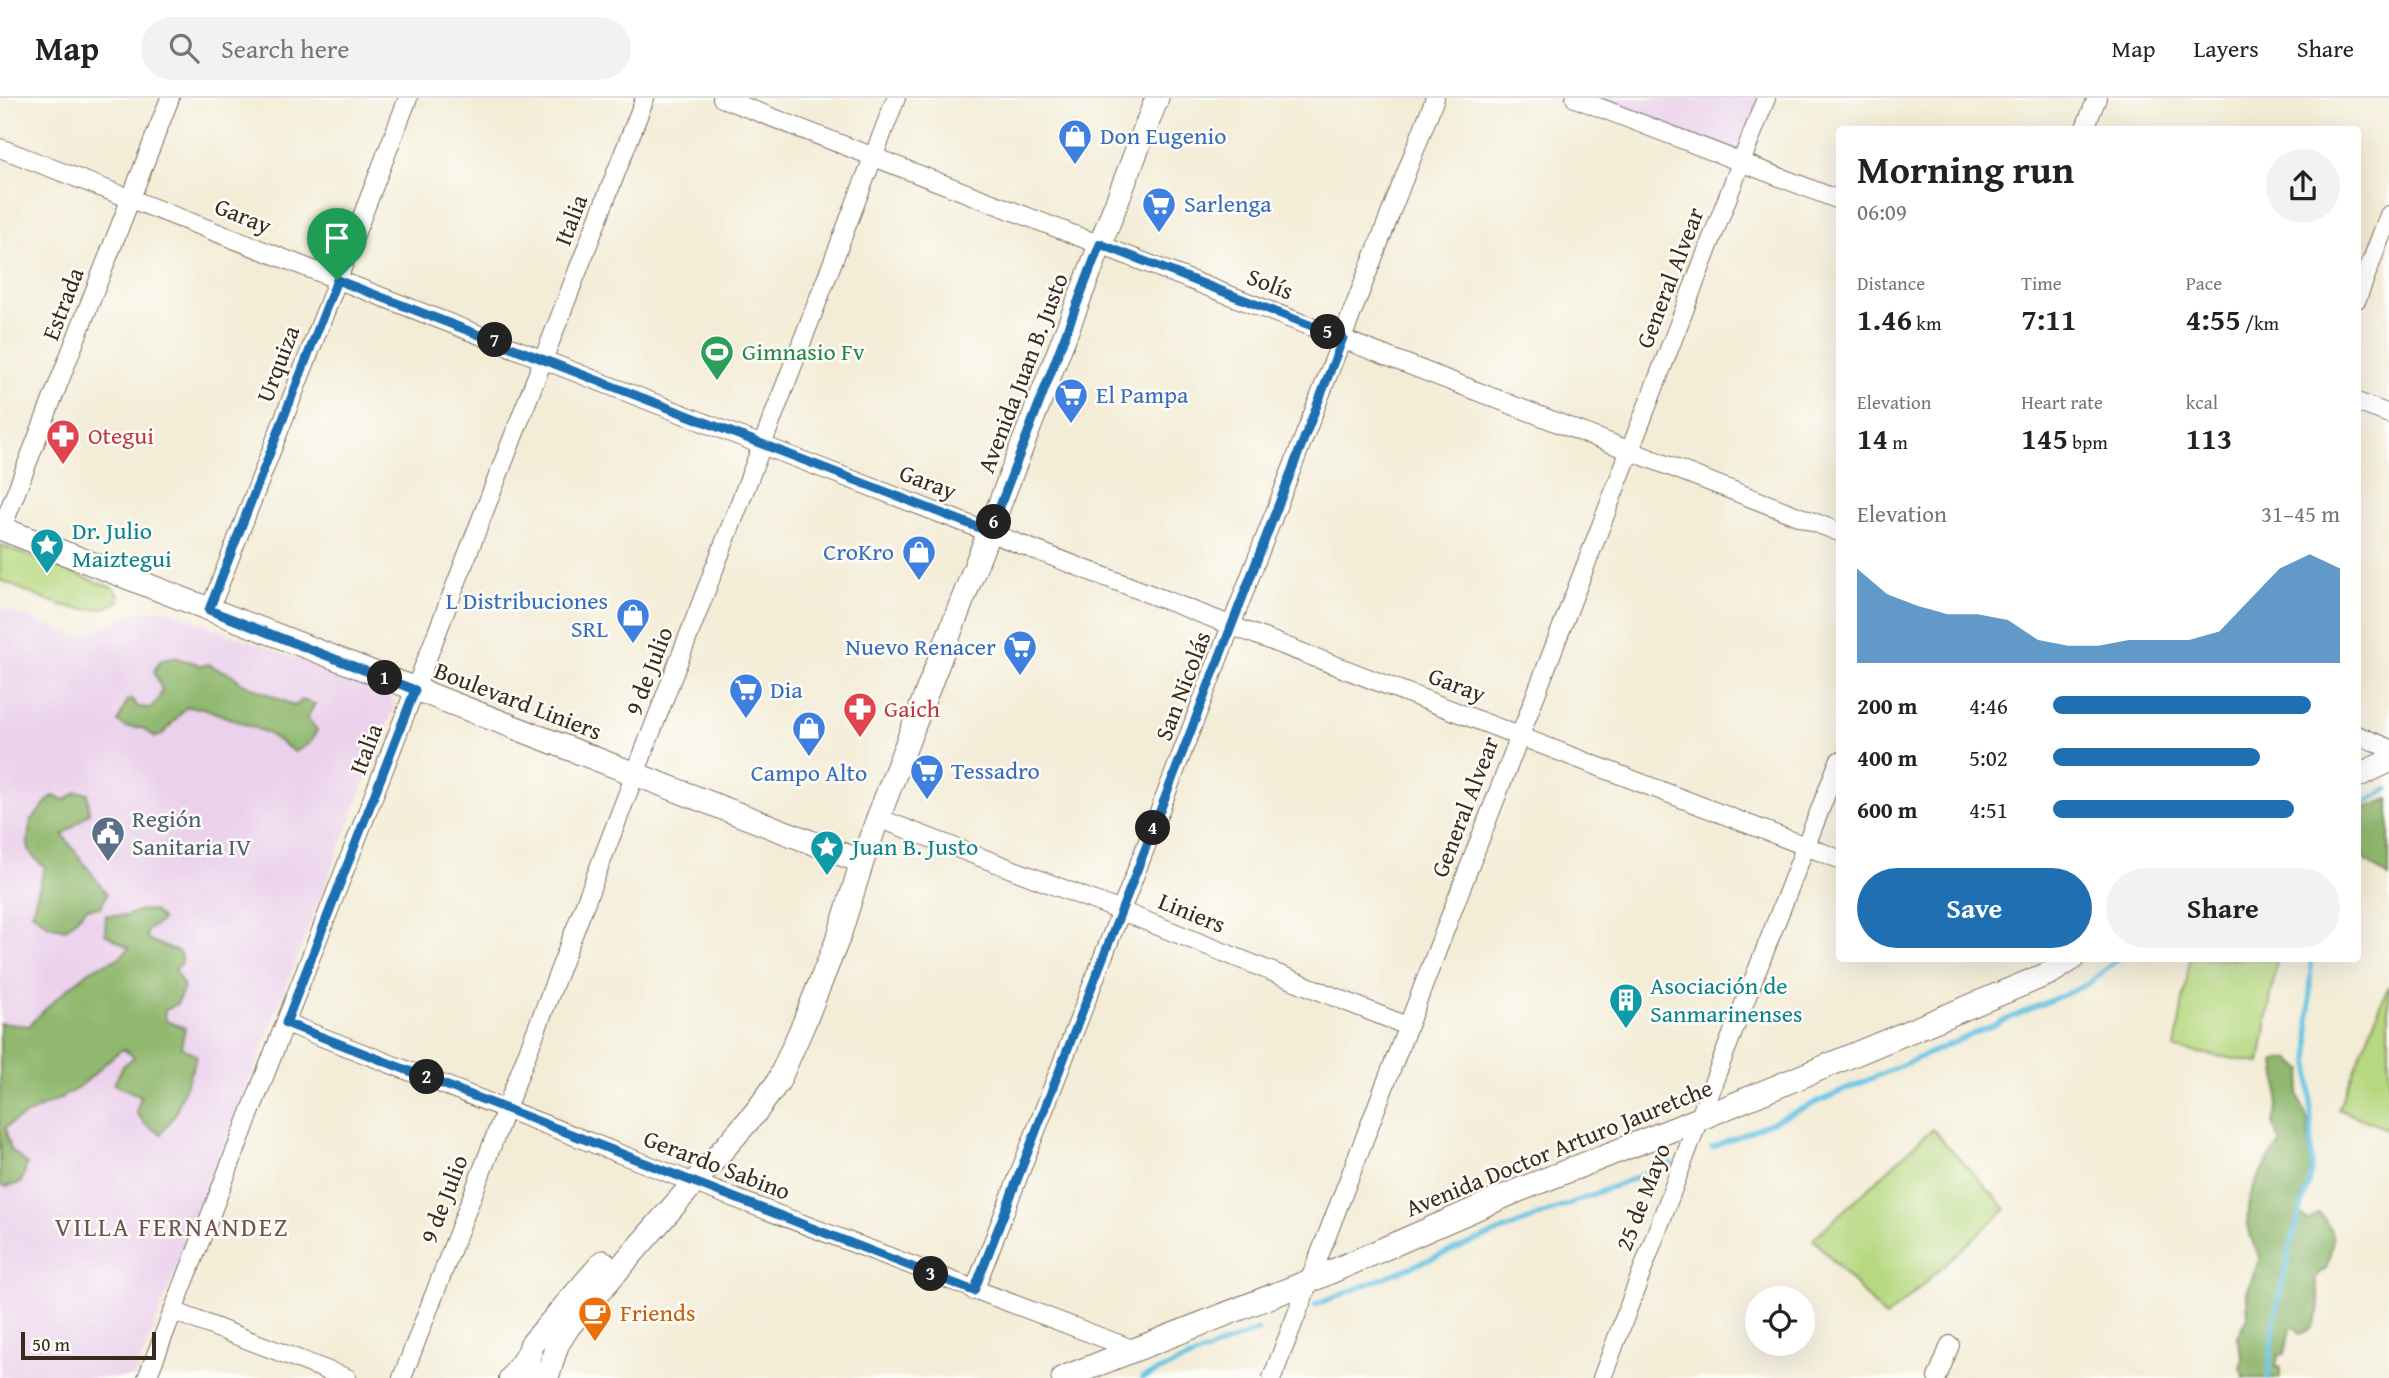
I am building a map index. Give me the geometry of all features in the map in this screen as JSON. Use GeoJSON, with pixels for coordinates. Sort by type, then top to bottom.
{"type":"FeatureCollection","features":[{"type":"Feature","properties":{"kind":"main road","name":"Avenida Juan B. Justo"},"geometry":{"type":"LineString","coordinates":[[547,1378],[557,1345],[569,1326],[768,1075],[796,1016],[829,931],[862,862],[1157,98]]}},
{"type":"Feature","properties":{"kind":"main road","name":"Boulevard Liniers"},"geometry":{"type":"LineString","coordinates":[[1,528],[862,862]]}},
{"type":"Feature","properties":{"kind":"main road"},"geometry":{"type":"LineString","coordinates":[[2361,774],[2389,761]]}},
{"type":"Feature","properties":{"kind":"main road","name":"Avenida Doctor Arturo Jauretche"},"geometry":{"type":"LineString","coordinates":[[1063,1378],[1310,1282],[1519,1190],[1699,1119],[2050,973],[2067,962]]}},
{"type":"Feature","properties":{"kind":"main road","name":"Avenida Juan B. Justo"},"geometry":{"type":"LineString","coordinates":[[531,1345],[686,1180]]}},
{"type":"Feature","properties":{"kind":"main road"},"geometry":{"type":"LineString","coordinates":[[525,1378],[531,1345]]}},
{"type":"Feature","properties":{"kind":"street","name":"Estrada"},"geometry":{"type":"LineString","coordinates":[[1,528],[170,98]]}},
{"type":"Feature","properties":{"kind":"street","name":"Urquiza"},"geometry":{"type":"LineString","coordinates":[[209,610],[408,98]]}},
{"type":"Feature","properties":{"kind":"street","name":"Italia"},"geometry":{"type":"LineString","coordinates":[[147,1378],[645,98]]}},
{"type":"Feature","properties":{"kind":"street","name":"Solís"},"geometry":{"type":"LineString","coordinates":[[722,98],[1836,531]]}},
{"type":"Feature","properties":{"kind":"street","name":"9 de Julio"},"geometry":{"type":"LineString","coordinates":[[402,1378],[896,98]]}},
{"type":"Feature","properties":{"kind":"street","name":"San Nicolás"},"geometry":{"type":"LineString","coordinates":[[974,1291],[1436,98]]}},
{"type":"Feature","properties":{"kind":"street"},"geometry":{"type":"LineString","coordinates":[[1575,98],[1836,199]]}},
{"type":"Feature","properties":{"kind":"street","name":"General Alvear"},"geometry":{"type":"LineString","coordinates":[[1272,1378],[1766,98]]}},
{"type":"Feature","properties":{"kind":"street"},"geometry":{"type":"LineString","coordinates":[[2086,126],[2097,98]]}},
{"type":"Feature","properties":{"kind":"street","name":"Garay"},"geometry":{"type":"LineString","coordinates":[[0,148],[762,445],[1836,858]]}},
{"type":"Feature","properties":{"kind":"street"},"geometry":{"type":"LineString","coordinates":[[2361,288],[2389,215]]}},
{"type":"Feature","properties":{"kind":"street"},"geometry":{"type":"LineString","coordinates":[[2361,404],[2389,414]]}},
{"type":"Feature","properties":{"kind":"street"},"geometry":{"type":"LineString","coordinates":[[2361,737],[2389,748]]}},
{"type":"Feature","properties":{"kind":"street","name":"25 de Mayo"},"geometry":{"type":"LineString","coordinates":[[1602,1378],[1699,1119],[1836,769]]}},
{"type":"Feature","properties":{"kind":"street","name":"Liniers"},"geometry":{"type":"LineString","coordinates":[[878,818],[1121,911],[1408,1026]]}},
{"type":"Feature","properties":{"kind":"street","name":"Gerardo Sabino"},"geometry":{"type":"LineString","coordinates":[[286,1023],[974,1291],[1132,1349]]}},
{"type":"Feature","properties":{"kind":"street"},"geometry":{"type":"LineString","coordinates":[[173,1311],[347,1378]]}},
{"type":"Feature","properties":{"kind":"street","name":"Avenida Juan B. Justo"},"geometry":{"type":"LineString","coordinates":[[508,1378],[531,1345]]}},
{"type":"Feature","properties":{"kind":"street"},"geometry":{"type":"LineString","coordinates":[[1937,1378],[1950,1345]]}},
{"type":"Feature","properties":{"kind":"shaded area"},"geometry":{"type":"Polygon","coordinates":[[[1575,98],[1766,98],[1741,163],[1575,98]]]}},
{"type":"Feature","properties":{"kind":"shaded area"},"geometry":{"type":"Polygon","coordinates":[[[0,607],[75,636],[85,635],[138,612],[167,610],[384,692],[392,700],[394,707],[134,1378],[0,1378],[0,607]]]}},
{"type":"Feature","properties":{"kind":"green space"},"geometry":{"type":"Polygon","coordinates":[[[0,545],[113,588],[119,595],[119,601],[105,607],[75,608],[44,599],[0,580],[0,545]]]}},
{"type":"Feature","properties":{"kind":"green space"},"geometry":{"type":"Polygon","coordinates":[[[175,657],[201,666],[209,664],[233,675],[240,682],[295,706],[302,700],[315,704],[307,717],[317,730],[310,743],[295,752],[265,732],[203,708],[186,707],[163,734],[155,737],[142,728],[126,727],[118,722],[127,701],[132,699],[138,707],[150,708],[158,700],[162,690],[154,671],[160,661],[175,657]]]}},
{"type":"Feature","properties":{"kind":"green space"},"geometry":{"type":"Polygon","coordinates":[[[76,792],[88,793],[89,813],[63,835],[107,894],[101,907],[87,908],[66,929],[48,925],[32,912],[45,867],[33,856],[28,841],[31,819],[47,802],[53,796],[66,800],[76,792]]]}},
{"type":"Feature","properties":{"kind":"green space"},"geometry":{"type":"Polygon","coordinates":[[[2389,799],[2389,877],[2361,855],[2361,810],[2389,799]]]}},
{"type":"Feature","properties":{"kind":"green space"},"geometry":{"type":"Polygon","coordinates":[[[140,910],[154,911],[162,920],[147,931],[147,939],[180,953],[182,962],[175,970],[184,987],[177,1004],[164,1011],[166,1021],[185,1028],[181,1047],[197,1056],[175,1114],[161,1134],[145,1124],[136,1112],[141,1096],[114,1084],[123,1066],[134,1057],[123,1049],[77,1088],[5,1128],[11,1150],[27,1164],[21,1183],[5,1187],[0,1184],[0,1023],[29,1026],[87,973],[124,953],[129,948],[105,934],[106,915],[126,916],[140,910]]]}},
{"type":"Feature","properties":{"kind":"green space"},"geometry":{"type":"Polygon","coordinates":[[[2190,962],[2277,962],[2260,1063],[2175,1049],[2190,962]]]}},
{"type":"Feature","properties":{"kind":"green space"},"geometry":{"type":"Polygon","coordinates":[[[2389,985],[2389,1130],[2338,1109],[2389,985]]]}},
{"type":"Feature","properties":{"kind":"green space"},"geometry":{"type":"Polygon","coordinates":[[[2289,1058],[2303,1070],[2298,1094],[2308,1122],[2311,1183],[2302,1196],[2300,1213],[2308,1221],[2319,1213],[2329,1227],[2332,1246],[2326,1269],[2320,1272],[2316,1280],[2319,1305],[2312,1328],[2301,1334],[2291,1327],[2284,1354],[2279,1355],[2275,1367],[2280,1367],[2280,1378],[2243,1378],[2240,1368],[2243,1359],[2237,1338],[2248,1317],[2247,1293],[2260,1257],[2248,1225],[2250,1197],[2255,1183],[2281,1142],[2273,1124],[2278,1095],[2275,1061],[2289,1058]]]}},
{"type":"Feature","properties":{"kind":"green space"},"geometry":{"type":"Polygon","coordinates":[[[1932,1129],[2006,1209],[1886,1318],[1813,1239],[1932,1129]]]}},
{"type":"Feature","properties":{"kind":"waterway"},"geometry":{"type":"LineString","coordinates":[[2361,804],[2389,789]]}},
{"type":"Feature","properties":{"kind":"waterway"},"geometry":{"type":"LineString","coordinates":[[1712,1148],[2088,984],[2114,962]]}},
{"type":"Feature","properties":{"kind":"waterway"},"geometry":{"type":"LineString","coordinates":[[2268,1378],[2275,1317],[2292,1240],[2312,1172],[2309,1019],[2311,962]]}},
{"type":"Feature","properties":{"kind":"waterway"},"geometry":{"type":"LineString","coordinates":[[1315,1305],[1672,1163]]}},
{"type":"Feature","properties":{"kind":"waterway"},"geometry":{"type":"LineString","coordinates":[[1142,1378],[1258,1330]]}},
{"type":"Feature","properties":{"kind":"place","name":"Don Eugenio"},"geometry":{"type":"Point","coordinates":[1075,166]}},
{"type":"Feature","properties":{"kind":"place","name":"Sarlenga"},"geometry":{"type":"Point","coordinates":[1159,234]}},
{"type":"Feature","properties":{"kind":"place","name":"Gimnasio Fv"},"geometry":{"type":"Point","coordinates":[717,382]}},
{"type":"Feature","properties":{"kind":"place","name":"El Pampa"},"geometry":{"type":"Point","coordinates":[1071,425]}},
{"type":"Feature","properties":{"kind":"place","name":"Otegui"},"geometry":{"type":"Point","coordinates":[63,466]}},
{"type":"Feature","properties":{"kind":"place","name":"Dr. Julio Maiztegui"},"geometry":{"type":"Point","coordinates":[47,575]}},
{"type":"Feature","properties":{"kind":"place","name":"CroKro"},"geometry":{"type":"Point","coordinates":[919,582]}},
{"type":"Feature","properties":{"kind":"place","name":"L Distribuciones SRL"},"geometry":{"type":"Point","coordinates":[633,645]}},
{"type":"Feature","properties":{"kind":"place","name":"Nuevo Renacer"},"geometry":{"type":"Point","coordinates":[1020,677]}},
{"type":"Feature","properties":{"kind":"place","name":"Dia"},"geometry":{"type":"Point","coordinates":[746,720]}},
{"type":"Feature","properties":{"kind":"place","name":"Gaich"},"geometry":{"type":"Point","coordinates":[860,739]}},
{"type":"Feature","properties":{"kind":"place","name":"Campo Alto"},"geometry":{"type":"Point","coordinates":[809,758]}},
{"type":"Feature","properties":{"kind":"place","name":"Tessadro"},"geometry":{"type":"Point","coordinates":[927,801]}},
{"type":"Feature","properties":{"kind":"place","name":"Región Sanitaria IV"},"geometry":{"type":"Point","coordinates":[108,863]}},
{"type":"Feature","properties":{"kind":"place","name":"Juan B. Justo"},"geometry":{"type":"Point","coordinates":[827,877]}},
{"type":"Feature","properties":{"kind":"place","name":"Asociación de Sanmarinenses"},"geometry":{"type":"Point","coordinates":[1626,1030]}},
{"type":"Feature","properties":{"kind":"place","name":"Friends"},"geometry":{"type":"Point","coordinates":[595,1343]}},
{"type":"Feature","properties":{"kind":"district","name":"VILLA FERNANDEZ"},"geometry":{"type":"Point","coordinates":[172,1227]}},
{"type":"Feature","properties":{"kind":"route"},"geometry":{"type":"LineString","coordinates":[[1100,244],[1343,338],[974,1291],[286,1023],[415,690],[209,610],[337,280],[990,532],[1100,244]]}}]}
